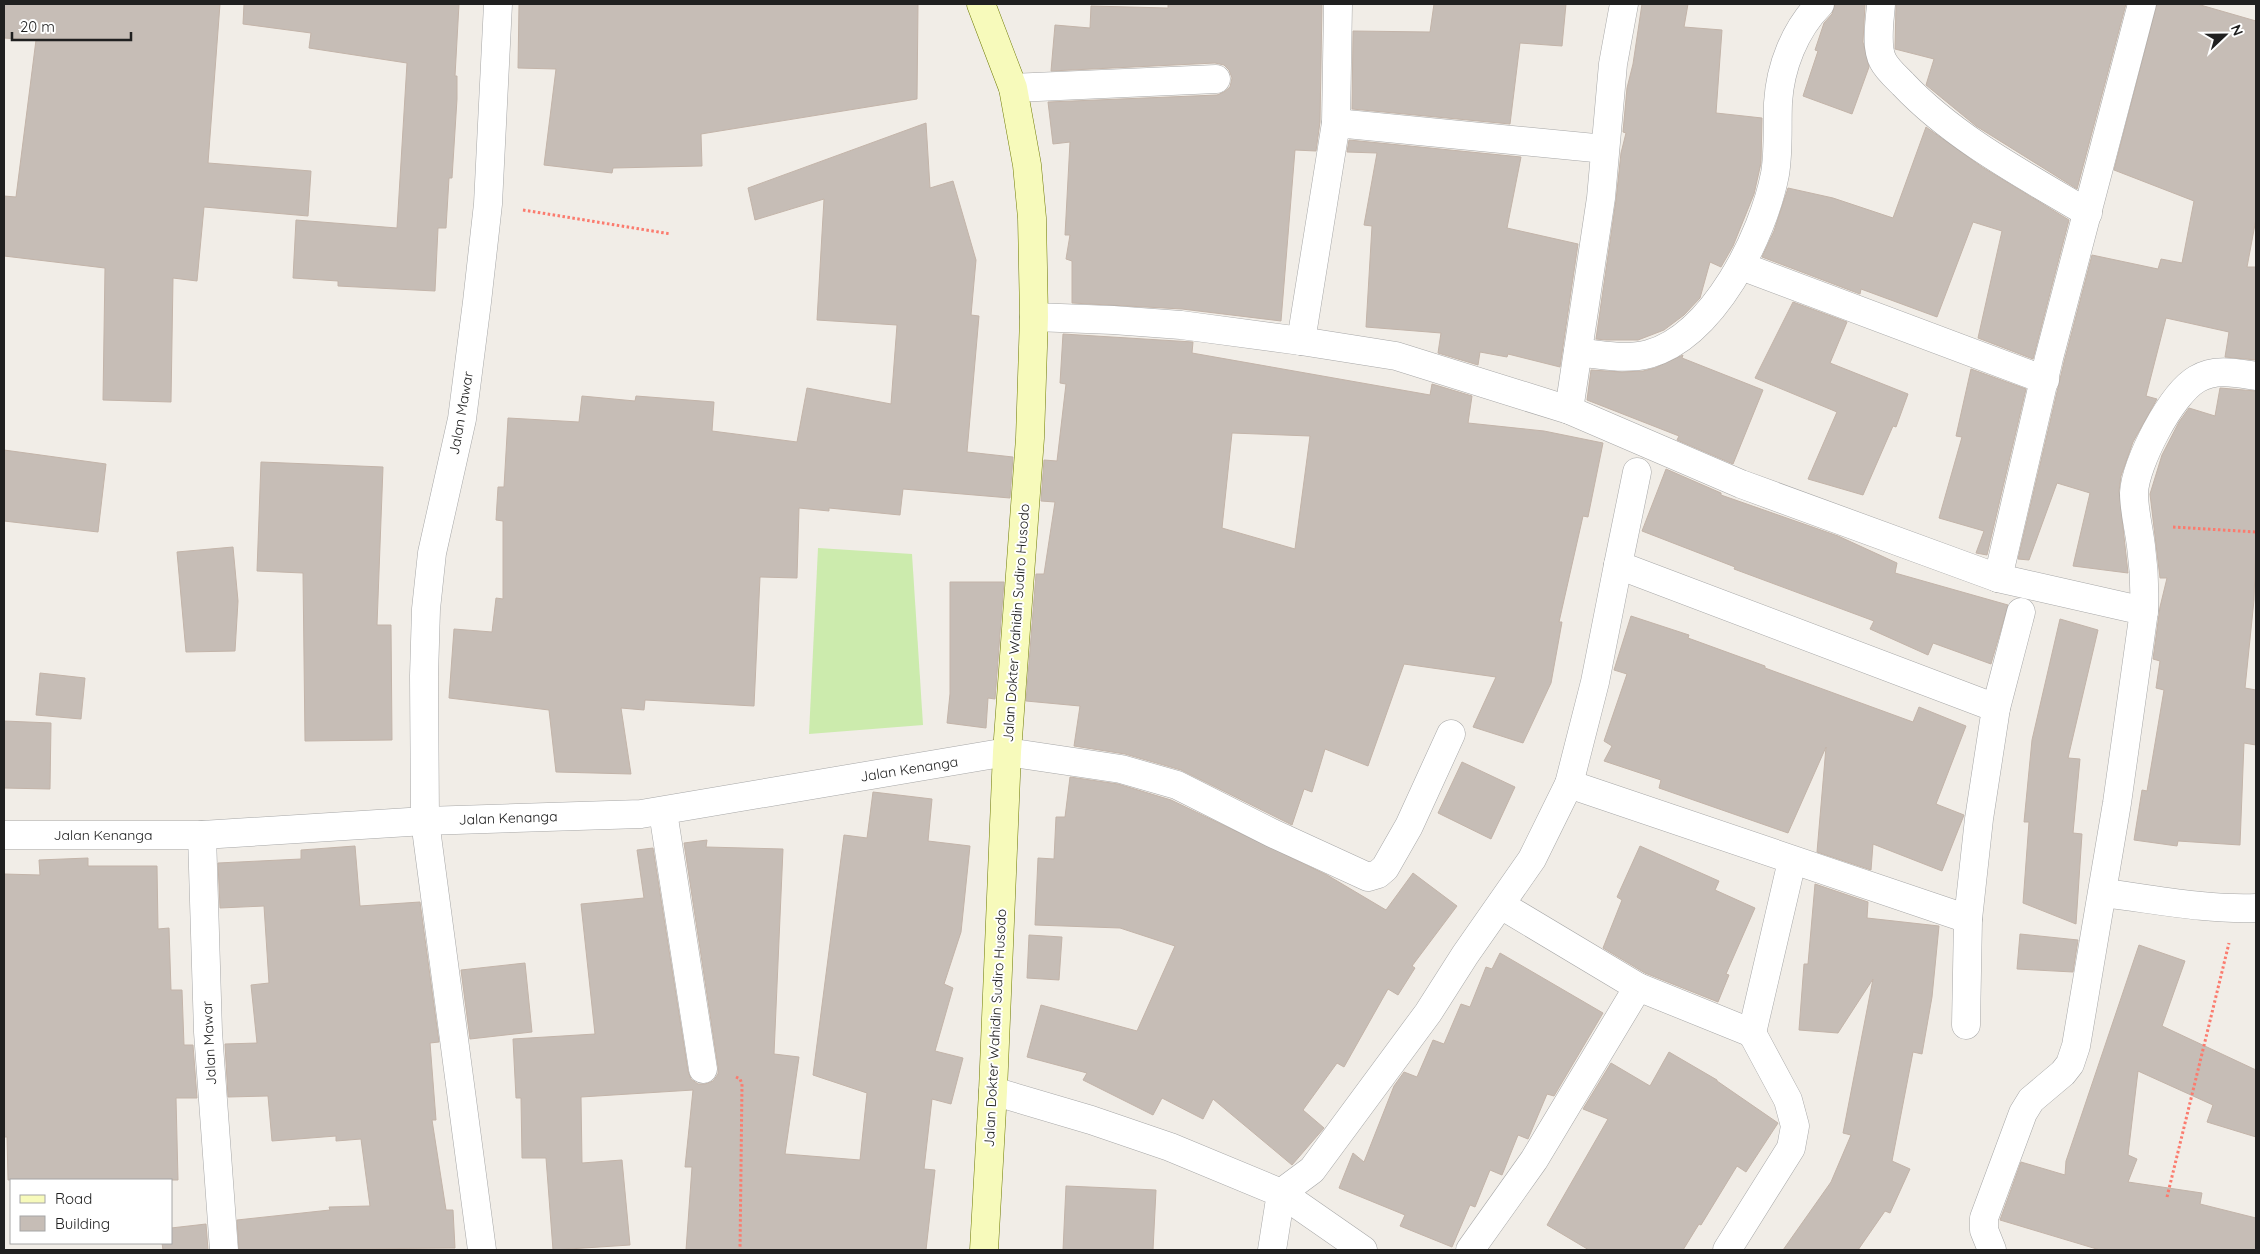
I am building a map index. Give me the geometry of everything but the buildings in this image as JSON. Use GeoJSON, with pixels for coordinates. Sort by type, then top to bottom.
{"type":"FeatureCollection","features":[{"type":"Feature","properties":{"kind":"street","name":"Jalan Mawar"},"geometry":{"type":"LineString","coordinates":[[482,1250],[425,821],[426,609],[432,553],[462,418],[488,204],[498,4]]}},
{"type":"Feature","properties":{"kind":"street","name":"Jalan Dokter Wahidin Sudiro Husodo"},"geometry":{"type":"LineString","coordinates":[[981,4],[1013,88],[1027,164],[1032,218],[1034,317],[1030,438],[1007,752],[993,1091],[984,1250]]}},
{"type":"Feature","properties":{"kind":"street"},"geometry":{"type":"LineString","coordinates":[[1301,341],[1336,123],[1338,4]]}},
{"type":"Feature","properties":{"kind":"street"},"geometry":{"type":"LineString","coordinates":[[1569,410],[1600,198],[1614,64],[1624,4]]}},
{"type":"Feature","properties":{"kind":"street"},"geometry":{"type":"LineString","coordinates":[[1578,352],[1631,357],[1650,353],[1670,344],[1690,329],[1714,306],[1741,266],[1760,220],[1775,175],[1778,145],[1778,102],[1782,74],[1792,47],[1812,12],[1820,4]]}},
{"type":"Feature","properties":{"kind":"street"},"geometry":{"type":"LineString","coordinates":[[1881,4],[1880,51],[1882,60],[1920,101],[1952,128],[2022,174],[2088,213]]}},
{"type":"Feature","properties":{"kind":"street"},"geometry":{"type":"LineString","coordinates":[[1998,578],[2045,380],[2142,4]]}},
{"type":"Feature","properties":{"kind":"street"},"geometry":{"type":"LineString","coordinates":[[1013,88],[1216,79]]}},
{"type":"Feature","properties":{"kind":"street"},"geometry":{"type":"LineString","coordinates":[[1336,123],[1605,149]]}},
{"type":"Feature","properties":{"kind":"street"},"geometry":{"type":"LineString","coordinates":[[1741,266],[2045,380]]}},
{"type":"Feature","properties":{"kind":"street"},"geometry":{"type":"LineString","coordinates":[[1034,317],[1181,325],[1396,356],[1569,410],[1741,484],[1998,578],[2144,611]]}},
{"type":"Feature","properties":{"kind":"street"},"geometry":{"type":"LineString","coordinates":[[1992,1250],[1984,1230],[1984,1218],[2023,1113],[2031,1100],[2064,1072],[2070,1064],[2073,1055],[2103,893],[2144,611],[2144,573],[2134,491],[2138,472],[2147,449],[2170,406],[2196,379],[2211,374],[2230,372],[2256,376]]}},
{"type":"Feature","properties":{"kind":"street"},"geometry":{"type":"LineString","coordinates":[[1272,1250],[1282,1193],[1312,1170],[1428,1013],[1465,955],[1532,859],[1569,784],[1595,682],[1637,472]]}},
{"type":"Feature","properties":{"kind":"street"},"geometry":{"type":"LineString","coordinates":[[1618,565],[1996,708]]}},
{"type":"Feature","properties":{"kind":"street"},"geometry":{"type":"LineString","coordinates":[[1966,1025],[1968,919],[1979,819],[1996,708],[2021,612]]}},
{"type":"Feature","properties":{"kind":"street","name":"Jalan Kenanga"},"geometry":{"type":"LineString","coordinates":[[4,835],[202,835],[425,821],[663,812],[1007,752],[1122,769],[1177,785],[1272,833],[1368,877],[1378,874],[1385,868],[1409,826],[1450,734]]}},
{"type":"Feature","properties":{"kind":"street"},"geometry":{"type":"LineString","coordinates":[[1569,784],[1968,919]]}},
{"type":"Feature","properties":{"kind":"street"},"geometry":{"type":"LineString","coordinates":[[663,812],[703,1069]]}},
{"type":"Feature","properties":{"kind":"street","name":"Jalan Mawar"},"geometry":{"type":"LineString","coordinates":[[202,835],[208,1032],[224,1250]]}},
{"type":"Feature","properties":{"kind":"street"},"geometry":{"type":"LineString","coordinates":[[1752,1033],[1792,861]]}},
{"type":"Feature","properties":{"kind":"street"},"geometry":{"type":"LineString","coordinates":[[2103,893],[2247,908]]}},
{"type":"Feature","properties":{"kind":"street"},"geometry":{"type":"LineString","coordinates":[[1501,905],[1638,988],[1752,1033],[1788,1100],[1795,1126],[1791,1148],[1728,1250]]}},
{"type":"Feature","properties":{"kind":"street"},"geometry":{"type":"LineString","coordinates":[[1470,1250],[1534,1160],[1638,988]]}},
{"type":"Feature","properties":{"kind":"street"},"geometry":{"type":"LineString","coordinates":[[993,1091],[1090,1120],[1170,1147],[1282,1193],[1363,1250]]}},
{"type":"Feature","properties":{"kind":"path"},"geometry":{"type":"LineString","coordinates":[[488,204],[671,234]]}},
{"type":"Feature","properties":{"kind":"path"},"geometry":{"type":"LineString","coordinates":[[2138,528],[2160,527],[2256,532]]}},
{"type":"Feature","properties":{"kind":"path"},"geometry":{"type":"LineString","coordinates":[[2167,1197],[2247,908]]}},
{"type":"Feature","properties":{"kind":"path"},"geometry":{"type":"LineString","coordinates":[[703,1069],[708,1077],[735,1077],[740,1079],[742,1084],[740,1250]]}},
{"type":"Feature","properties":{"kind":"green space"},"geometry":{"type":"Polygon","coordinates":[[[818,548],[912,554],[923,725],[809,734],[818,548]]]}}]}
